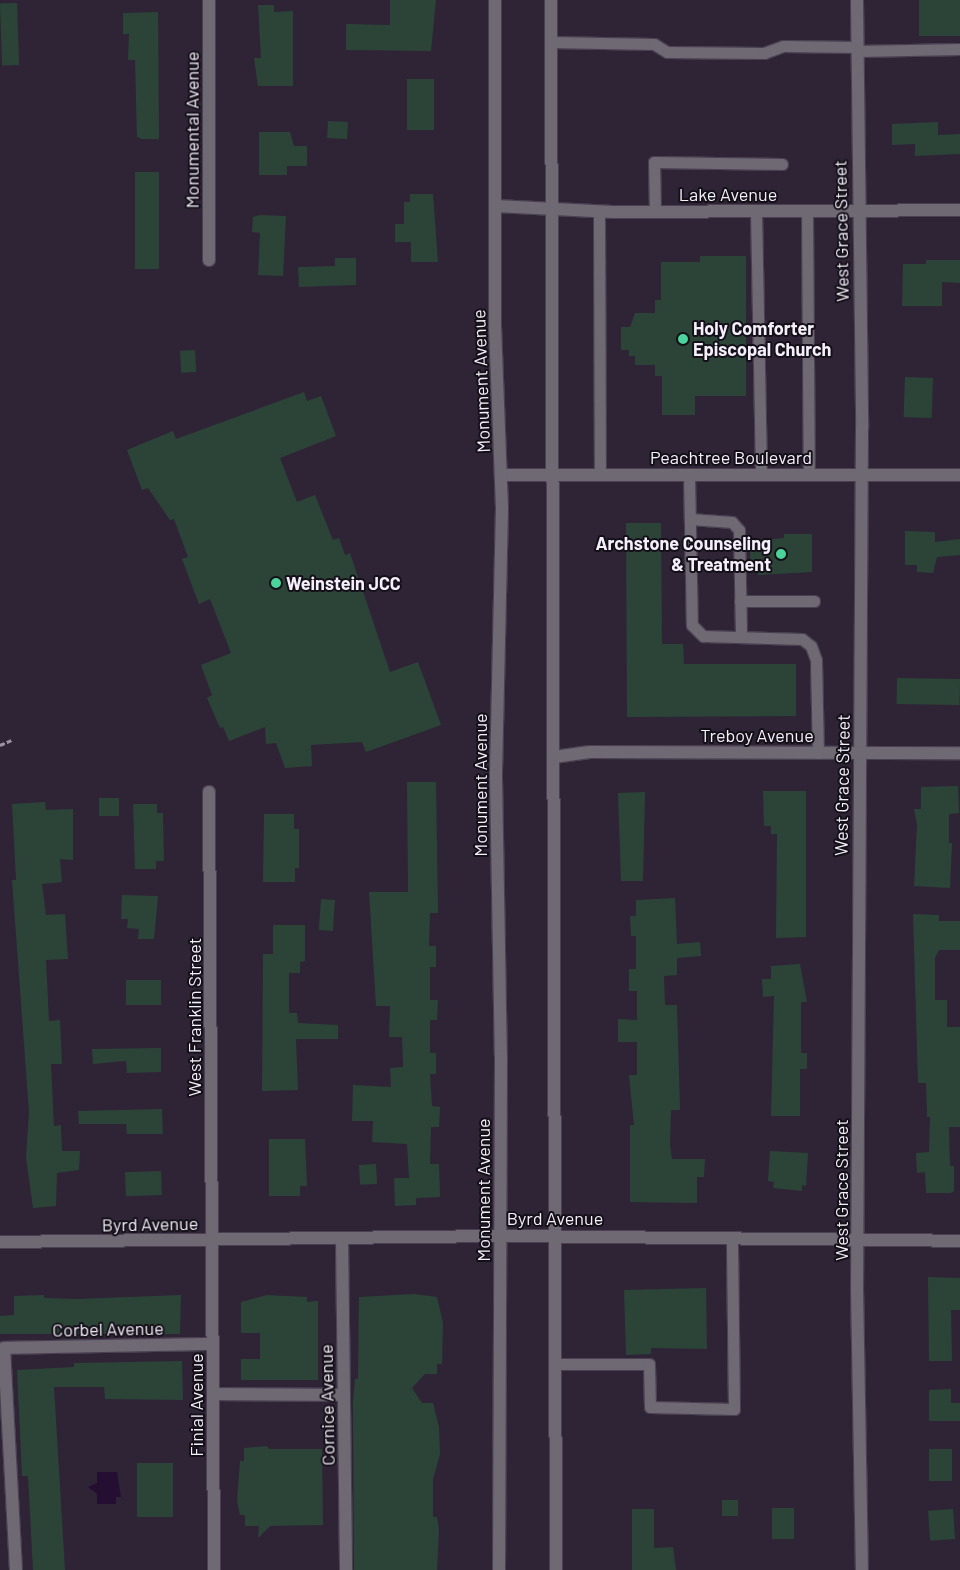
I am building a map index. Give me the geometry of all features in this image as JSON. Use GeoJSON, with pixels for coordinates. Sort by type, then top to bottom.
{"type":"FeatureCollection","features":[{"type":"Feature","properties":{"kind":"street","name":"Monumental Avenue"},"geometry":{"type":"LineString","coordinates":[[209,0],[209,260]]}},
{"type":"Feature","properties":{"kind":"street","name":"Monument Avenue"},"geometry":{"type":"LineString","coordinates":[[495,0],[495,326],[502,475],[496,778],[501,1236],[499,1570]]}},
{"type":"Feature","properties":{"kind":"street"},"geometry":{"type":"LineString","coordinates":[[551,0],[556,1570]]}},
{"type":"Feature","properties":{"kind":"street","name":"West Grace Street"},"geometry":{"type":"LineString","coordinates":[[857,0],[861,474],[859,1242],[862,1570]]}},
{"type":"Feature","properties":{"kind":"street","name":"Lake Avenue"},"geometry":{"type":"LineString","coordinates":[[496,206],[552,211],[599,212],[960,210]]}},
{"type":"Feature","properties":{"kind":"street","name":"Peachtree Boulevard"},"geometry":{"type":"LineString","coordinates":[[502,475],[960,475]]}},
{"type":"Feature","properties":{"kind":"street","name":"Treboy Avenue"},"geometry":{"type":"LineString","coordinates":[[554,757],[590,752],[960,753]]}},
{"type":"Feature","properties":{"kind":"street","name":"West Franklin Street"},"geometry":{"type":"LineString","coordinates":[[209,792],[214,1241]]}},
{"type":"Feature","properties":{"kind":"street","name":"Byrd Avenue"},"geometry":{"type":"LineString","coordinates":[[0,1242],[342,1240],[501,1236],[859,1242],[960,1241]]}},
{"type":"Feature","properties":{"kind":"street","name":"Cornice Avenue"},"geometry":{"type":"LineString","coordinates":[[342,1240],[346,1570]]}},
{"type":"Feature","properties":{"kind":"street","name":"Finial Avenue"},"geometry":{"type":"LineString","coordinates":[[214,1241],[214,1570]]}},
{"type":"Feature","properties":{"kind":"street","name":"Corbel Avenue"},"geometry":{"type":"LineString","coordinates":[[16,1570],[4,1348],[213,1344]]}},
{"type":"Feature","properties":{"kind":"street"},"geometry":{"type":"LineString","coordinates":[[213,1394],[344,1395]]}},
{"type":"Feature","properties":{"kind":"lane"},"geometry":{"type":"LineString","coordinates":[[552,42],[654,44],[667,52],[764,52],[783,46],[857,49],[960,49]]}},
{"type":"Feature","properties":{"kind":"lane"},"geometry":{"type":"LineString","coordinates":[[654,212],[654,162],[782,164]]}},
{"type":"Feature","properties":{"kind":"lane"},"geometry":{"type":"LineString","coordinates":[[756,211],[761,474]]}},
{"type":"Feature","properties":{"kind":"lane"},"geometry":{"type":"LineString","coordinates":[[807,211],[809,474]]}},
{"type":"Feature","properties":{"kind":"lane"},"geometry":{"type":"LineString","coordinates":[[599,212],[600,475]]}},
{"type":"Feature","properties":{"kind":"lane"},"geometry":{"type":"LineString","coordinates":[[689,475],[692,625],[703,636],[802,639],[811,646],[816,660],[818,753]]}},
{"type":"Feature","properties":{"kind":"lane"},"geometry":{"type":"LineString","coordinates":[[690,518],[732,522],[739,530],[741,637]]}},
{"type":"Feature","properties":{"kind":"lane"},"geometry":{"type":"LineString","coordinates":[[740,601],[814,600]]}},
{"type":"Feature","properties":{"kind":"lane"},"geometry":{"type":"LineString","coordinates":[[556,1364],[649,1364],[650,1407],[734,1409],[732,1240]]}},
{"type":"Feature","properties":{"kind":"path"},"geometry":{"type":"LineString","coordinates":[[0,745],[12,740]]}},
{"type":"Feature","properties":{"kind":"shaded area"},"geometry":{"type":"Polygon","coordinates":[[[97,1472],[117,1472],[121,1497],[116,1497],[116,1504],[97,1504],[97,1494],[88,1487],[97,1483],[97,1472]]]}},
{"type":"Feature","properties":{"kind":"building"},"geometry":{"type":"Polygon","coordinates":[[[390,0],[436,0],[431,51],[346,50],[346,24],[390,25],[390,0]]]}},
{"type":"Feature","properties":{"kind":"building"},"geometry":{"type":"Polygon","coordinates":[[[919,0],[960,0],[960,36],[919,36],[919,0]]]}},
{"type":"Feature","properties":{"kind":"building"},"geometry":{"type":"Polygon","coordinates":[[[17,3],[19,65],[2,66],[0,4],[17,3]]]}},
{"type":"Feature","properties":{"kind":"building"},"geometry":{"type":"Polygon","coordinates":[[[258,5],[274,5],[274,12],[293,11],[293,86],[258,86],[254,58],[261,58],[258,5]]]}},
{"type":"Feature","properties":{"kind":"building"},"geometry":{"type":"Polygon","coordinates":[[[158,12],[159,139],[142,139],[137,137],[135,60],[128,60],[129,34],[123,34],[123,13],[158,12]]]}},
{"type":"Feature","properties":{"kind":"building"},"geometry":{"type":"Polygon","coordinates":[[[407,79],[434,79],[434,130],[407,130],[407,79]]]}},
{"type":"Feature","properties":{"kind":"building"},"geometry":{"type":"Polygon","coordinates":[[[328,121],[348,122],[347,139],[327,138],[328,121]]]}},
{"type":"Feature","properties":{"kind":"building"},"geometry":{"type":"Polygon","coordinates":[[[938,122],[938,135],[960,134],[960,154],[915,156],[915,144],[892,145],[892,124],[938,122]]]}},
{"type":"Feature","properties":{"kind":"building"},"geometry":{"type":"Polygon","coordinates":[[[259,132],[290,132],[294,146],[307,146],[307,166],[287,166],[287,175],[259,175],[259,132]]]}},
{"type":"Feature","properties":{"kind":"building"},"geometry":{"type":"Polygon","coordinates":[[[135,172],[159,172],[159,269],[135,269],[135,172]]]}},
{"type":"Feature","properties":{"kind":"building"},"geometry":{"type":"Polygon","coordinates":[[[410,194],[433,194],[438,262],[411,262],[411,242],[395,242],[395,224],[404,224],[404,202],[410,202],[410,194]]]}},
{"type":"Feature","properties":{"kind":"building"},"geometry":{"type":"Polygon","coordinates":[[[260,215],[286,216],[283,276],[258,275],[260,233],[252,232],[253,217],[260,215]]]}},
{"type":"Feature","properties":{"kind":"building","name":"Holy Comforter Episcopal Church"},"geometry":{"type":"Polygon","coordinates":[[[700,256],[746,256],[746,396],[695,396],[695,415],[662,415],[662,376],[655,376],[655,365],[635,365],[635,356],[629,356],[629,350],[621,350],[621,327],[630,327],[635,313],[655,313],[655,300],[661,300],[661,262],[700,262],[700,256]]]}},
{"type":"Feature","properties":{"kind":"building"},"geometry":{"type":"Polygon","coordinates":[[[335,258],[356,258],[356,285],[299,287],[298,267],[335,266],[335,258]]]}},
{"type":"Feature","properties":{"kind":"building"},"geometry":{"type":"Polygon","coordinates":[[[926,260],[960,260],[960,283],[942,282],[942,306],[902,306],[903,264],[926,264],[926,260]]]}},
{"type":"Feature","properties":{"kind":"building"},"geometry":{"type":"Polygon","coordinates":[[[195,350],[196,372],[181,373],[180,351],[195,350]]]}},
{"type":"Feature","properties":{"kind":"building"},"geometry":{"type":"Polygon","coordinates":[[[905,377],[933,378],[932,418],[904,417],[905,377]]]}},
{"type":"Feature","properties":{"kind":"building","name":"Weinstein JCC"},"geometry":{"type":"Polygon","coordinates":[[[304,392],[307,401],[321,396],[336,436],[280,458],[297,502],[315,495],[333,540],[339,538],[345,555],[350,553],[390,672],[418,662],[441,725],[366,752],[362,742],[311,745],[312,766],[285,768],[276,743],[266,744],[265,727],[229,741],[223,727],[220,728],[207,698],[212,695],[201,665],[231,653],[210,599],[199,604],[182,559],[188,557],[174,519],[170,520],[148,488],[142,490],[127,450],[173,431],[176,439],[304,392]]]}},
{"type":"Feature","properties":{"kind":"building"},"geometry":{"type":"Polygon","coordinates":[[[626,523],[661,523],[662,644],[683,644],[684,664],[796,664],[796,716],[627,717],[626,523]]]}},
{"type":"Feature","properties":{"kind":"building"},"geometry":{"type":"Polygon","coordinates":[[[905,531],[935,532],[935,542],[960,539],[960,555],[937,557],[933,573],[917,572],[917,565],[905,565],[905,531]]]}},
{"type":"Feature","properties":{"kind":"building","name":"Archstone Counseling & Treatment"},"geometry":{"type":"Polygon","coordinates":[[[784,534],[812,534],[812,572],[758,575],[758,568],[750,568],[750,541],[784,538],[784,534]]]}},
{"type":"Feature","properties":{"kind":"building"},"geometry":{"type":"Polygon","coordinates":[[[897,678],[960,679],[960,705],[897,704],[897,678]]]}},
{"type":"Feature","properties":{"kind":"building"},"geometry":{"type":"Polygon","coordinates":[[[407,782],[436,782],[438,913],[430,913],[429,946],[436,946],[436,967],[430,967],[430,1000],[438,1000],[437,1020],[430,1020],[430,1053],[436,1053],[436,1074],[430,1074],[432,1106],[440,1107],[439,1127],[431,1127],[430,1164],[439,1164],[440,1197],[416,1198],[416,1205],[395,1206],[394,1178],[409,1178],[407,1144],[372,1142],[373,1121],[352,1121],[353,1085],[391,1087],[390,1068],[403,1067],[402,1037],[389,1037],[390,1006],[376,1006],[369,892],[408,892],[407,782]]]}},
{"type":"Feature","properties":{"kind":"building"},"geometry":{"type":"Polygon","coordinates":[[[958,786],[959,813],[949,814],[949,843],[952,843],[950,888],[914,886],[917,825],[914,809],[921,809],[921,787],[958,786]]]}},
{"type":"Feature","properties":{"kind":"building"},"geometry":{"type":"Polygon","coordinates":[[[763,791],[806,791],[806,937],[776,938],[777,834],[771,834],[771,826],[764,826],[763,791]]]}},
{"type":"Feature","properties":{"kind":"building"},"geometry":{"type":"Polygon","coordinates":[[[645,792],[643,881],[621,881],[618,793],[645,792]]]}},
{"type":"Feature","properties":{"kind":"building"},"geometry":{"type":"Polygon","coordinates":[[[99,798],[119,798],[119,816],[99,816],[99,798]]]}},
{"type":"Feature","properties":{"kind":"building"},"geometry":{"type":"Polygon","coordinates":[[[45,802],[46,810],[73,809],[73,860],[60,859],[62,882],[42,884],[46,915],[65,914],[68,959],[46,960],[49,1021],[60,1020],[62,1064],[51,1064],[54,1126],[61,1125],[62,1151],[80,1151],[79,1170],[57,1173],[56,1206],[33,1208],[26,1157],[29,1112],[12,880],[16,880],[12,804],[45,802]]]}},
{"type":"Feature","properties":{"kind":"building"},"geometry":{"type":"Polygon","coordinates":[[[133,804],[157,804],[157,813],[163,813],[164,861],[156,861],[156,869],[135,869],[133,804]]]}},
{"type":"Feature","properties":{"kind":"building"},"geometry":{"type":"Polygon","coordinates":[[[264,814],[294,814],[294,829],[299,829],[299,868],[295,868],[295,882],[263,882],[264,814]]]}},
{"type":"Feature","properties":{"kind":"building"},"geometry":{"type":"Polygon","coordinates":[[[122,895],[158,896],[154,939],[138,939],[139,929],[127,928],[128,919],[121,919],[122,895]]]}},
{"type":"Feature","properties":{"kind":"building"},"geometry":{"type":"Polygon","coordinates":[[[675,898],[677,944],[700,942],[701,956],[677,958],[677,975],[664,976],[665,1005],[677,1005],[680,1110],[671,1110],[670,1144],[672,1159],[705,1159],[704,1177],[697,1177],[697,1203],[630,1202],[630,1125],[634,1125],[629,1075],[637,1075],[637,1042],[618,1042],[618,1019],[637,1020],[637,991],[629,991],[629,969],[636,969],[636,936],[631,936],[630,916],[636,916],[636,900],[675,898]]]}},
{"type":"Feature","properties":{"kind":"building"},"geometry":{"type":"Polygon","coordinates":[[[321,899],[335,900],[333,931],[319,930],[321,899]]]}},
{"type":"Feature","properties":{"kind":"building"},"geometry":{"type":"Polygon","coordinates":[[[913,914],[939,915],[939,921],[960,921],[960,950],[939,950],[935,958],[935,1000],[947,1000],[947,1027],[960,1027],[960,1127],[949,1127],[950,1166],[954,1166],[954,1191],[951,1193],[926,1193],[925,1172],[917,1173],[916,1153],[929,1152],[930,1117],[927,1117],[926,1083],[918,1083],[913,914]]]}},
{"type":"Feature","properties":{"kind":"building"},"geometry":{"type":"Polygon","coordinates":[[[273,925],[305,925],[305,961],[300,962],[300,973],[289,973],[289,1013],[297,1013],[298,1023],[338,1025],[338,1039],[296,1039],[298,1090],[262,1091],[263,954],[273,954],[273,925]]]}},
{"type":"Feature","properties":{"kind":"building"},"geometry":{"type":"Polygon","coordinates":[[[800,964],[807,1002],[801,1002],[801,1053],[807,1053],[807,1069],[800,1069],[800,1116],[771,1116],[774,996],[763,997],[762,979],[771,979],[771,966],[800,964]]]}},
{"type":"Feature","properties":{"kind":"building"},"geometry":{"type":"Polygon","coordinates":[[[126,980],[161,980],[161,1005],[126,1005],[126,980]]]}},
{"type":"Feature","properties":{"kind":"building"},"geometry":{"type":"Polygon","coordinates":[[[161,1048],[161,1072],[127,1073],[126,1061],[93,1064],[92,1049],[161,1048]]]}},
{"type":"Feature","properties":{"kind":"building"},"geometry":{"type":"Polygon","coordinates":[[[162,1109],[163,1134],[127,1134],[126,1124],[79,1124],[78,1111],[162,1109]]]}},
{"type":"Feature","properties":{"kind":"building"},"geometry":{"type":"Polygon","coordinates":[[[269,1139],[305,1139],[307,1186],[300,1186],[300,1196],[269,1196],[269,1139]]]}},
{"type":"Feature","properties":{"kind":"building"},"geometry":{"type":"Polygon","coordinates":[[[770,1151],[808,1153],[806,1186],[802,1185],[802,1191],[773,1188],[774,1182],[768,1181],[770,1151]]]}},
{"type":"Feature","properties":{"kind":"building"},"geometry":{"type":"Polygon","coordinates":[[[376,1164],[377,1184],[360,1185],[359,1165],[376,1164]]]}},
{"type":"Feature","properties":{"kind":"building"},"geometry":{"type":"Polygon","coordinates":[[[161,1171],[162,1195],[126,1196],[125,1172],[161,1171]]]}},
{"type":"Feature","properties":{"kind":"building"},"geometry":{"type":"Polygon","coordinates":[[[928,1277],[960,1278],[960,1310],[951,1310],[952,1361],[929,1361],[928,1277]]]}},
{"type":"Feature","properties":{"kind":"building"},"geometry":{"type":"Polygon","coordinates":[[[706,1288],[707,1349],[651,1348],[651,1354],[626,1355],[624,1290],[706,1288]]]}},
{"type":"Feature","properties":{"kind":"building"},"geometry":{"type":"Polygon","coordinates":[[[414,1294],[437,1297],[443,1323],[442,1364],[437,1364],[437,1374],[425,1374],[412,1388],[422,1403],[433,1403],[439,1427],[440,1454],[433,1479],[433,1517],[437,1517],[439,1530],[437,1570],[354,1570],[353,1402],[355,1379],[358,1379],[359,1297],[414,1294]]]}},
{"type":"Feature","properties":{"kind":"building"},"geometry":{"type":"Polygon","coordinates":[[[44,1295],[44,1298],[77,1299],[181,1295],[180,1334],[0,1334],[0,1316],[14,1315],[14,1296],[44,1295]]]}},
{"type":"Feature","properties":{"kind":"building"},"geometry":{"type":"Polygon","coordinates":[[[267,1295],[307,1297],[307,1302],[318,1301],[318,1380],[241,1380],[241,1359],[260,1359],[260,1333],[241,1333],[241,1302],[267,1295]]]}},
{"type":"Feature","properties":{"kind":"building"},"geometry":{"type":"Polygon","coordinates":[[[182,1361],[183,1400],[105,1399],[104,1387],[54,1387],[65,1570],[33,1570],[28,1476],[22,1476],[17,1370],[74,1367],[74,1363],[182,1361]]]}},
{"type":"Feature","properties":{"kind":"building"},"geometry":{"type":"Polygon","coordinates":[[[951,1389],[951,1403],[960,1403],[960,1421],[929,1421],[929,1390],[951,1389]]]}},
{"type":"Feature","properties":{"kind":"building"},"geometry":{"type":"Polygon","coordinates":[[[267,1446],[269,1449],[322,1449],[323,1525],[270,1526],[258,1538],[259,1526],[245,1526],[245,1515],[240,1515],[237,1501],[240,1461],[244,1461],[244,1448],[267,1446]]]}},
{"type":"Feature","properties":{"kind":"building"},"geometry":{"type":"Polygon","coordinates":[[[929,1449],[952,1449],[952,1481],[929,1481],[929,1449]]]}},
{"type":"Feature","properties":{"kind":"building"},"geometry":{"type":"Polygon","coordinates":[[[137,1463],[173,1463],[173,1517],[137,1517],[137,1463]]]}},
{"type":"Feature","properties":{"kind":"building"},"geometry":{"type":"Polygon","coordinates":[[[722,1500],[738,1500],[738,1516],[722,1516],[722,1500]]]}},
{"type":"Feature","properties":{"kind":"building"},"geometry":{"type":"Polygon","coordinates":[[[772,1508],[794,1508],[794,1539],[772,1539],[772,1508]]]}},
{"type":"Feature","properties":{"kind":"building"},"geometry":{"type":"Polygon","coordinates":[[[632,1509],[654,1509],[654,1548],[673,1547],[676,1570],[632,1570],[632,1509]]]}},
{"type":"Feature","properties":{"kind":"building"},"geometry":{"type":"Polygon","coordinates":[[[953,1509],[955,1539],[930,1541],[928,1511],[953,1509]]]}},
{"type":"Feature","properties":{"kind":"place","name":"Holy Comforter Episcopal Church"},"geometry":{"type":"Point","coordinates":[683,339]}},
{"type":"Feature","properties":{"kind":"place","name":"Archstone Counseling & Treatment"},"geometry":{"type":"Point","coordinates":[781,554]}},
{"type":"Feature","properties":{"kind":"place","name":"Weinstein JCC"},"geometry":{"type":"Point","coordinates":[276,583]}}]}
